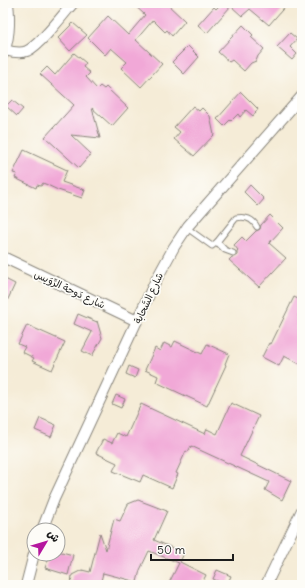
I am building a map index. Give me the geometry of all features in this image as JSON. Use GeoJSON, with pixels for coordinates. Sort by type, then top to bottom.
{"type":"FeatureCollection","features":[{"type":"Feature","properties":{"kind":"street"},"geometry":{"type":"LineString","coordinates":[[8,3],[10,14],[9,32],[4,51],[20,53],[26,51],[38,42],[73,3]]}},
{"type":"Feature","properties":{"kind":"street","name":"شارع السَّحابة"},"geometry":{"type":"LineString","coordinates":[[45,522],[54,499],[165,263],[187,228],[205,206],[302,96]]}},
{"type":"Feature","properties":{"kind":"street","name":"شارع دَوحة الرِّوَيس"},"geometry":{"type":"LineString","coordinates":[[3,257],[137,321]]}},
{"type":"Feature","properties":{"kind":"street"},"geometry":{"type":"LineString","coordinates":[[266,585],[302,510]]}},
{"type":"Feature","properties":{"kind":"street"},"geometry":{"type":"LineString","coordinates":[[26,585],[32,562]]}},
{"type":"Feature","properties":{"kind":"lane"},"geometry":{"type":"LineString","coordinates":[[187,228],[212,246],[236,218],[244,217],[250,219],[257,227]]}},
{"type":"Feature","properties":{"kind":"lane"},"geometry":{"type":"LineString","coordinates":[[217,242],[225,250],[233,253]]}},
{"type":"Feature","properties":{"kind":"building"},"geometry":{"type":"Polygon","coordinates":[[[132,3],[166,3],[185,21],[172,36],[167,30],[165,32],[153,20],[136,40],[162,64],[141,87],[121,68],[127,62],[111,48],[105,55],[88,38],[108,16],[128,35],[145,15],[132,3]]]}},
{"type":"Feature","properties":{"kind":"building"},"geometry":{"type":"Polygon","coordinates":[[[222,3],[288,3],[269,25],[250,9],[242,16],[231,6],[207,33],[198,25],[214,7],[216,9],[222,3]]]}},
{"type":"Feature","properties":{"kind":"building"},"geometry":{"type":"Polygon","coordinates":[[[73,23],[87,35],[70,51],[58,38],[73,23]]]}},
{"type":"Feature","properties":{"kind":"building"},"geometry":{"type":"Polygon","coordinates":[[[243,25],[253,35],[251,37],[264,49],[256,61],[251,63],[244,71],[232,60],[229,62],[218,52],[243,25]]]}},
{"type":"Feature","properties":{"kind":"building"},"geometry":{"type":"Polygon","coordinates":[[[290,33],[297,39],[290,47],[297,54],[292,60],[277,47],[290,33]]]}},
{"type":"Feature","properties":{"kind":"building"},"geometry":{"type":"Polygon","coordinates":[[[188,46],[199,57],[184,74],[172,62],[188,46]]]}},
{"type":"Feature","properties":{"kind":"building"},"geometry":{"type":"Polygon","coordinates":[[[74,53],[86,63],[83,67],[90,73],[86,77],[97,89],[100,86],[104,89],[106,87],[128,108],[112,126],[92,108],[100,138],[71,135],[91,154],[79,168],[45,137],[74,105],[40,74],[47,67],[55,75],[74,53]]]}},
{"type":"Feature","properties":{"kind":"building"},"geometry":{"type":"Polygon","coordinates":[[[241,92],[258,109],[253,116],[246,110],[240,117],[238,114],[224,126],[217,119],[241,92]]]}},
{"type":"Feature","properties":{"kind":"building"},"geometry":{"type":"Polygon","coordinates":[[[12,100],[23,109],[17,116],[6,106],[12,100]]]}},
{"type":"Feature","properties":{"kind":"building"},"geometry":{"type":"Polygon","coordinates":[[[193,106],[199,111],[202,108],[210,116],[214,135],[194,156],[174,139],[180,132],[174,127],[193,106]]]}},
{"type":"Feature","properties":{"kind":"building"},"geometry":{"type":"Polygon","coordinates":[[[24,150],[67,170],[62,182],[85,190],[82,198],[43,183],[41,186],[37,185],[36,188],[15,178],[17,174],[13,173],[24,150]]]}},
{"type":"Feature","properties":{"kind":"building"},"geometry":{"type":"Polygon","coordinates":[[[250,185],[264,199],[258,206],[244,192],[250,185]]]}},
{"type":"Feature","properties":{"kind":"building"},"geometry":{"type":"Polygon","coordinates":[[[270,215],[283,228],[269,243],[286,258],[259,287],[229,260],[237,255],[238,250],[234,245],[242,237],[246,241],[260,229],[261,225],[270,215]]]}},
{"type":"Feature","properties":{"kind":"building"},"geometry":{"type":"Polygon","coordinates":[[[5,279],[15,284],[3,310],[3,284],[5,279]]]}},
{"type":"Feature","properties":{"kind":"building"},"geometry":{"type":"Polygon","coordinates":[[[294,297],[302,301],[302,307],[298,316],[302,318],[302,365],[284,356],[279,366],[262,357],[269,343],[271,344],[294,297]]]}},
{"type":"Feature","properties":{"kind":"building"},"geometry":{"type":"Polygon","coordinates":[[[78,314],[97,321],[102,338],[92,356],[82,351],[92,332],[74,324],[78,314]]]}},
{"type":"Feature","properties":{"kind":"building"},"geometry":{"type":"Polygon","coordinates":[[[27,325],[65,342],[52,370],[32,361],[34,358],[22,352],[25,347],[18,344],[27,325]]]}},
{"type":"Feature","properties":{"kind":"building"},"geometry":{"type":"Polygon","coordinates":[[[175,341],[202,354],[207,344],[229,354],[225,364],[226,365],[207,406],[156,382],[158,376],[145,370],[155,348],[160,351],[164,343],[172,347],[175,341]]]}},
{"type":"Feature","properties":{"kind":"building"},"geometry":{"type":"Polygon","coordinates":[[[129,366],[138,370],[135,378],[126,374],[129,366]]]}},
{"type":"Feature","properties":{"kind":"building"},"geometry":{"type":"Polygon","coordinates":[[[116,395],[125,399],[121,408],[112,404],[116,395]]]}},
{"type":"Feature","properties":{"kind":"building"},"geometry":{"type":"Polygon","coordinates":[[[231,403],[259,416],[240,456],[291,481],[282,500],[265,490],[269,482],[191,446],[188,452],[186,451],[176,473],[178,474],[172,488],[143,475],[140,482],[113,471],[117,463],[96,453],[103,439],[112,443],[117,433],[126,437],[141,404],[205,434],[207,429],[217,434],[231,403]]]}},
{"type":"Feature","properties":{"kind":"building"},"geometry":{"type":"Polygon","coordinates":[[[40,418],[56,425],[51,437],[35,430],[40,418]]]}},
{"type":"Feature","properties":{"kind":"building"},"geometry":{"type":"Polygon","coordinates":[[[138,500],[167,511],[154,540],[184,553],[180,562],[206,575],[201,585],[168,585],[179,563],[149,551],[140,570],[137,582],[103,573],[100,585],[71,585],[72,575],[82,570],[90,572],[100,533],[106,550],[114,519],[120,521],[128,504],[138,500]]]}},
{"type":"Feature","properties":{"kind":"building"},"geometry":{"type":"Polygon","coordinates":[[[66,553],[73,555],[68,575],[45,568],[47,562],[66,562],[66,553]]]}},
{"type":"Feature","properties":{"kind":"building"},"geometry":{"type":"Polygon","coordinates":[[[217,570],[231,576],[227,585],[213,579],[217,570]]]}}]}
